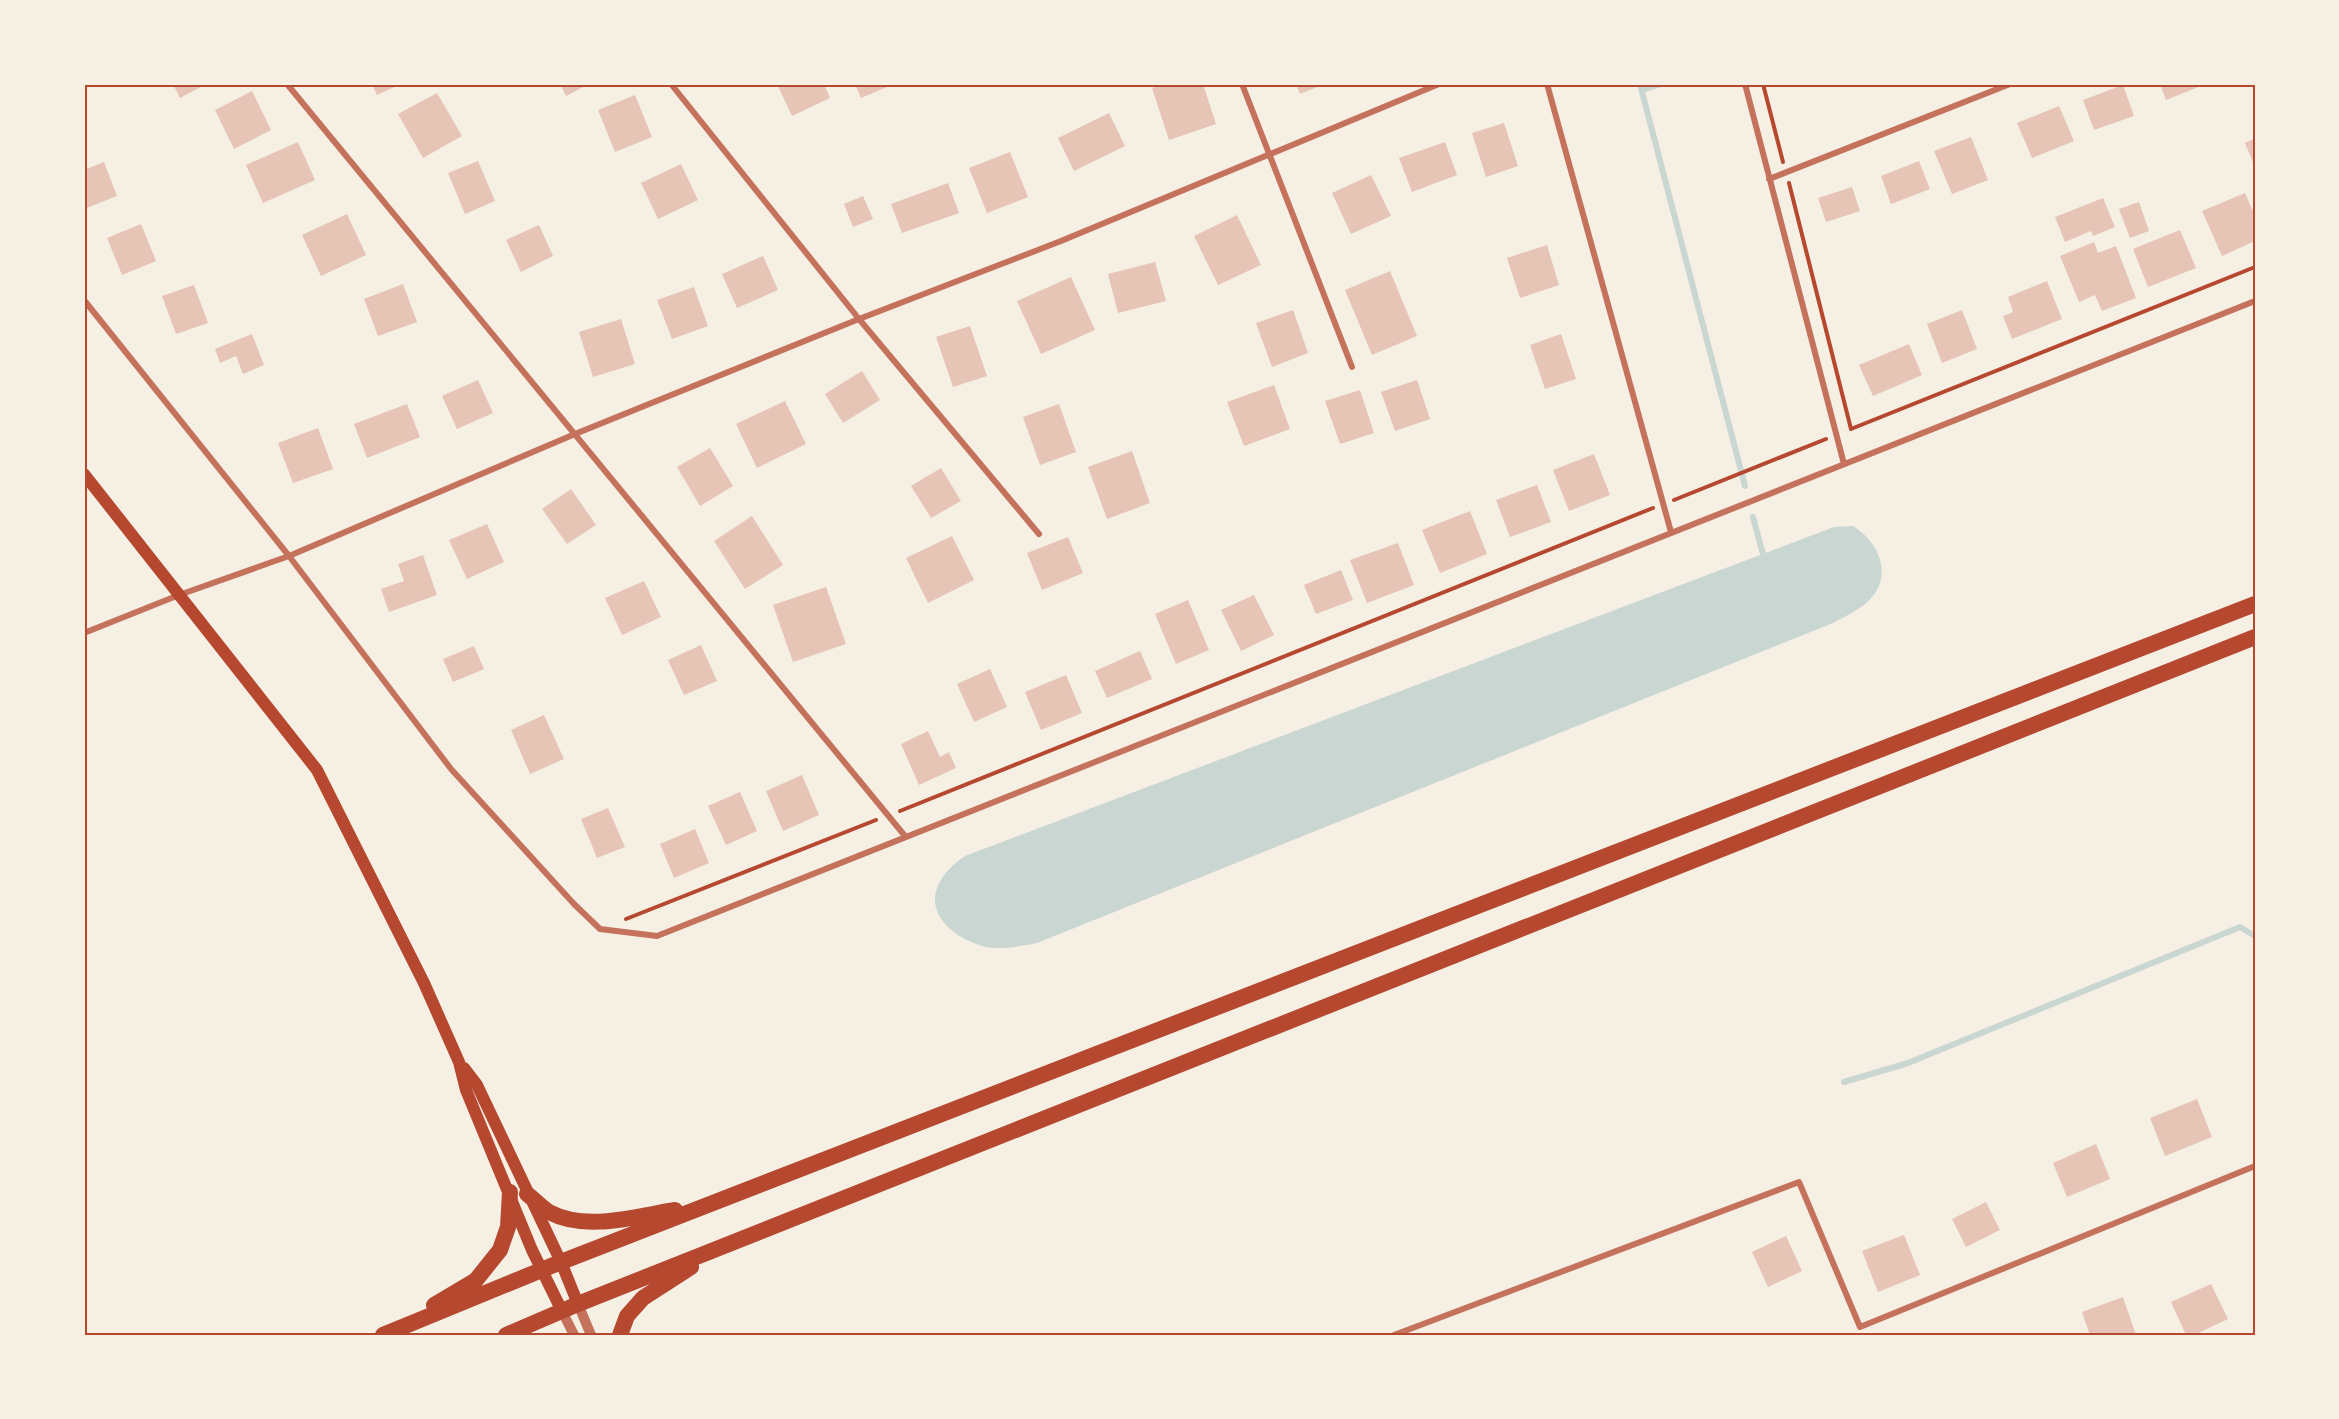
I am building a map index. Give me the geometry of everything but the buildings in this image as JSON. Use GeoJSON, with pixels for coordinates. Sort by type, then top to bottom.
{"type":"FeatureCollection","features":[{"type":"Feature","properties":{"kind":"highway"},"geometry":{"type":"LineString","coordinates":[[385,1334],[561,1262],[2255,604]]}},
{"type":"Feature","properties":{"kind":"highway"},"geometry":{"type":"LineString","coordinates":[[506,1335],[570,1307],[2255,637]]}},
{"type":"Feature","properties":{"kind":"highway"},"geometry":{"type":"LineString","coordinates":[[385,1334],[476,1280],[500,1250],[518,1193],[549,1212],[575,1220],[610,1221],[709,1205]]}},
{"type":"Feature","properties":{"kind":"highway"},"geometry":{"type":"LineString","coordinates":[[620,1335],[627,1316],[644,1298],[722,1247]]}},
{"type":"Feature","properties":{"kind":"main road"},"geometry":{"type":"LineString","coordinates":[[84,474],[317,770],[424,983],[459,1062],[477,1085],[518,1193],[532,1250],[543,1270],[570,1307]]}},
{"type":"Feature","properties":{"kind":"main road"},"geometry":{"type":"LineString","coordinates":[[518,1193],[561,1262],[570,1307]]}},
{"type":"Feature","properties":{"kind":"street"},"geometry":{"type":"LineString","coordinates":[[287,84],[905,836]]}},
{"type":"Feature","properties":{"kind":"street"},"geometry":{"type":"LineString","coordinates":[[671,84],[859,319],[1039,534]]}},
{"type":"Feature","properties":{"kind":"street"},"geometry":{"type":"LineString","coordinates":[[1242,84],[1352,367]]}},
{"type":"Feature","properties":{"kind":"street"},"geometry":{"type":"LineString","coordinates":[[84,633],[180,595],[289,556],[575,434],[859,319],[1061,241],[1439,84]]}},
{"type":"Feature","properties":{"kind":"street"},"geometry":{"type":"LineString","coordinates":[[1547,84],[1671,532]]}},
{"type":"Feature","properties":{"kind":"street"},"geometry":{"type":"LineString","coordinates":[[1745,84],[1844,464]]}},
{"type":"Feature","properties":{"kind":"street"},"geometry":{"type":"LineString","coordinates":[[1769,179],[2010,84]]}},
{"type":"Feature","properties":{"kind":"street"},"geometry":{"type":"LineString","coordinates":[[84,300],[289,556],[451,769],[574,904],[600,929],[657,936],[2255,301]]}},
{"type":"Feature","properties":{"kind":"street"},"geometry":{"type":"LineString","coordinates":[[1860,1328],[2255,1166]]}},
{"type":"Feature","properties":{"kind":"street"},"geometry":{"type":"LineString","coordinates":[[1394,1335],[1799,1182],[1863,1335]]}},
{"type":"Feature","properties":{"kind":"street"},"geometry":{"type":"LineString","coordinates":[[570,1307],[574,1335]]}},
{"type":"Feature","properties":{"kind":"street"},"geometry":{"type":"LineString","coordinates":[[570,1307],[591,1335]]}},
{"type":"Feature","properties":{"kind":"path"},"geometry":{"type":"LineString","coordinates":[[1763,84],[1851,429]]}},
{"type":"Feature","properties":{"kind":"path"},"geometry":{"type":"LineString","coordinates":[[600,929],[888,816],[2255,267]]}},
{"type":"Feature","properties":{"kind":"shaded area"},"geometry":{"type":"Polygon","coordinates":[[[1853,526],[1862,532],[1875,548],[1882,568],[1881,577],[1872,597],[1864,605],[1833,623],[1037,943],[1003,948],[982,946],[951,930],[941,919],[936,907],[935,895],[940,882],[950,869],[965,856],[1834,527],[1853,526]]]}},
{"type":"Feature","properties":{"kind":"waterway"},"geometry":{"type":"LineString","coordinates":[[1640,84],[1745,486]]}},
{"type":"Feature","properties":{"kind":"waterway"},"geometry":{"type":"LineString","coordinates":[[1642,90],[1661,84]]}},
{"type":"Feature","properties":{"kind":"waterway"},"geometry":{"type":"LineString","coordinates":[[1753,517],[1763,554]]}},
{"type":"Feature","properties":{"kind":"waterway"},"geometry":{"type":"LineString","coordinates":[[1844,1082],[1908,1063],[2240,927],[2255,936]]}}]}
